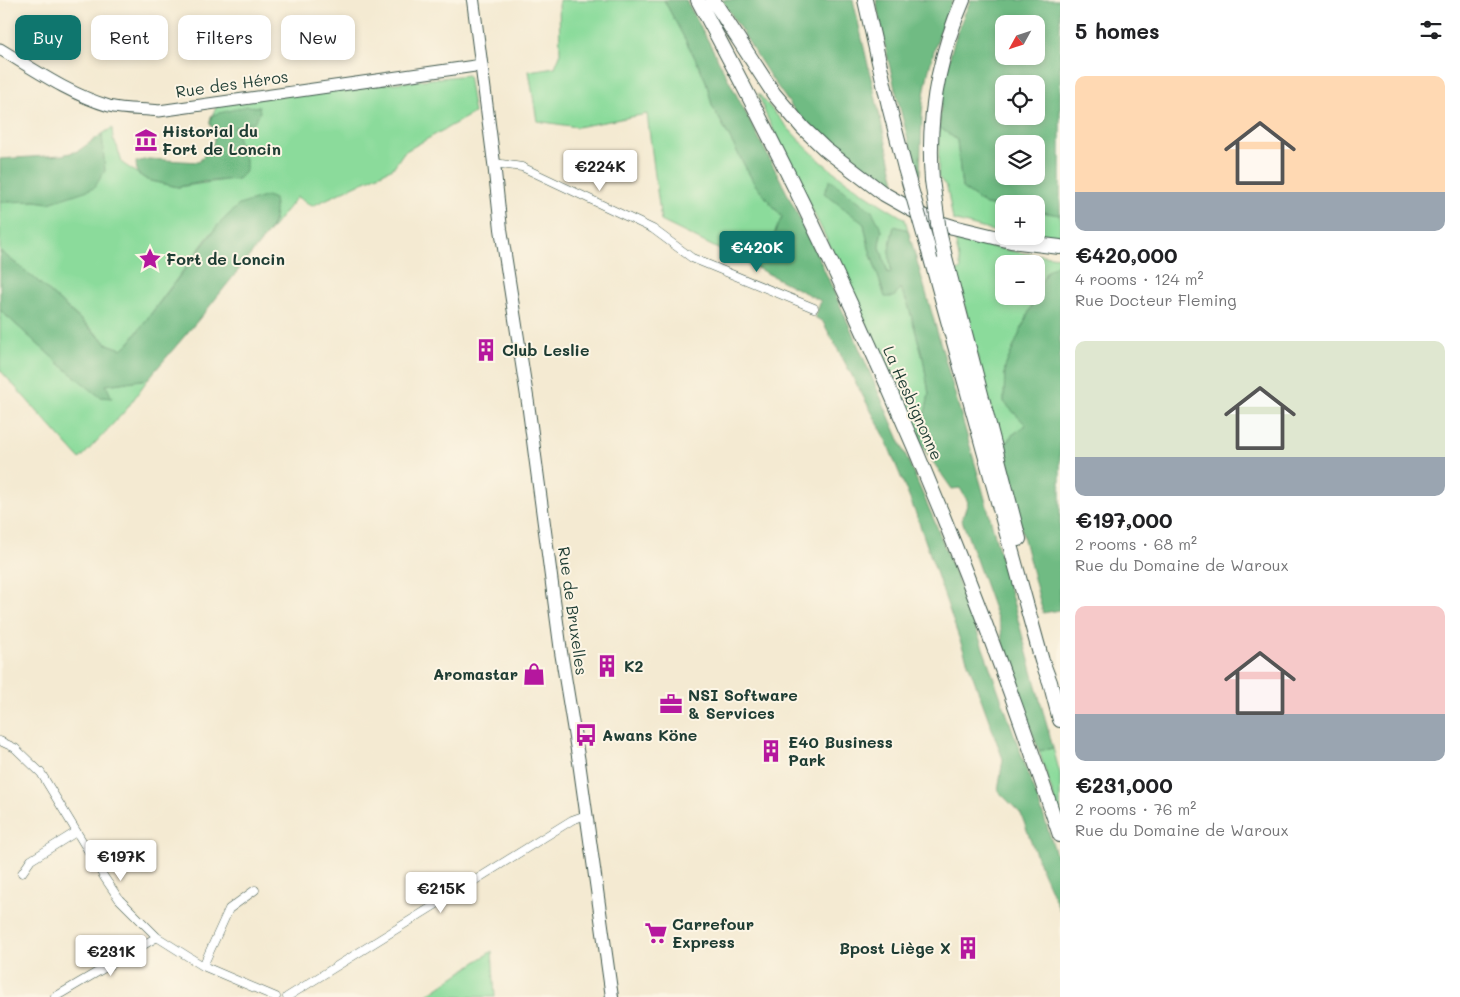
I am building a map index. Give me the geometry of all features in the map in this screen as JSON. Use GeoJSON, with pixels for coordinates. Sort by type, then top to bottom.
{"type":"FeatureCollection","features":[{"type":"Feature","properties":{"kind":"highway","name":"La Hesbignonne"},"geometry":{"type":"LineString","coordinates":[[698,0],[739,76],[818,234],[887,385],[945,520],[997,656],[1060,836]]}},
{"type":"Feature","properties":{"kind":"highway"},"geometry":{"type":"LineString","coordinates":[[713,0],[774,94],[803,128],[825,149],[884,194],[930,220],[953,227],[1011,241],[1060,247]]}},
{"type":"Feature","properties":{"kind":"highway"},"geometry":{"type":"LineString","coordinates":[[865,0],[880,72],[905,168],[1060,720]]}},
{"type":"Feature","properties":{"kind":"highway"},"geometry":{"type":"LineString","coordinates":[[963,0],[944,51],[937,82],[931,120],[930,152],[932,180],[939,230],[1051,661],[1050,682]]}},
{"type":"Feature","properties":{"kind":"main road","name":"Rue de Bruxelles"},"geometry":{"type":"LineString","coordinates":[[473,0],[501,229],[528,404],[561,652],[612,997]]}},
{"type":"Feature","properties":{"kind":"street","name":"Rue des Héros"},"geometry":{"type":"LineString","coordinates":[[0,49],[80,96],[111,106],[159,111],[482,65]]}},
{"type":"Feature","properties":{"kind":"street"},"geometry":{"type":"LineString","coordinates":[[494,163],[522,167],[653,229],[692,258],[814,308]]}},
{"type":"Feature","properties":{"kind":"street"},"geometry":{"type":"LineString","coordinates":[[0,741],[15,748],[41,773],[119,899],[157,937],[203,966],[276,997]]}},
{"type":"Feature","properties":{"kind":"street"},"geometry":{"type":"LineString","coordinates":[[287,997],[572,820],[586,815]]}},
{"type":"Feature","properties":{"kind":"street"},"geometry":{"type":"LineString","coordinates":[[22,873],[31,860],[76,832]]}},
{"type":"Feature","properties":{"kind":"street"},"geometry":{"type":"LineString","coordinates":[[203,966],[229,910],[255,890]]}},
{"type":"Feature","properties":{"kind":"street"},"geometry":{"type":"LineString","coordinates":[[55,997],[157,937]]}},
{"type":"Feature","properties":{"kind":"green space"},"geometry":{"type":"Polygon","coordinates":[[[559,0],[664,0],[706,81],[712,105],[754,183],[782,217],[768,248],[755,267],[661,221],[647,114],[577,127],[537,121],[529,71],[555,67],[560,55],[559,0]]]}},
{"type":"Feature","properties":{"kind":"green space"},"geometry":{"type":"Polygon","coordinates":[[[664,0],[686,0],[780,179],[818,256],[937,527],[1044,817],[1060,867],[1060,911],[1041,868],[1021,814],[998,791],[1003,759],[916,514],[883,433],[823,322],[815,317],[821,301],[755,267],[768,248],[782,217],[754,183],[712,105],[706,81],[664,0]]]}},
{"type":"Feature","properties":{"kind":"green space"},"geometry":{"type":"Polygon","coordinates":[[[722,0],[853,0],[898,195],[837,153],[799,117],[770,76],[722,0]]]}},
{"type":"Feature","properties":{"kind":"green space"},"geometry":{"type":"Polygon","coordinates":[[[876,0],[953,0],[937,42],[925,86],[920,175],[917,173],[895,87],[876,0]]]}},
{"type":"Feature","properties":{"kind":"green space"},"geometry":{"type":"Polygon","coordinates":[[[971,0],[1060,0],[1060,215],[1045,212],[1045,195],[995,195],[995,206],[986,205],[962,188],[957,140],[939,127],[945,78],[958,31],[971,0]]]}},
{"type":"Feature","properties":{"kind":"green space"},"geometry":{"type":"Polygon","coordinates":[[[468,75],[474,113],[404,152],[393,168],[312,206],[297,197],[268,233],[275,220],[239,205],[208,237],[122,350],[108,344],[33,277],[0,251],[0,202],[36,201],[49,203],[104,164],[102,134],[112,128],[113,139],[122,163],[147,180],[178,187],[225,180],[214,141],[214,130],[210,123],[219,102],[468,75]]]}},
{"type":"Feature","properties":{"kind":"green space"},"geometry":{"type":"Polygon","coordinates":[[[758,93],[797,138],[823,163],[873,199],[905,219],[908,230],[894,226],[889,250],[891,272],[888,273],[879,244],[882,230],[864,224],[869,248],[885,297],[900,288],[908,304],[923,358],[929,394],[919,442],[846,279],[766,115],[758,93]]]}},
{"type":"Feature","properties":{"kind":"green space"},"geometry":{"type":"Polygon","coordinates":[[[247,106],[259,107],[260,112],[254,122],[234,127],[246,162],[246,171],[238,179],[203,182],[178,187],[147,180],[137,173],[136,162],[148,159],[199,162],[214,141],[214,131],[210,123],[212,115],[247,106]]]}},
{"type":"Feature","properties":{"kind":"green space"},"geometry":{"type":"Polygon","coordinates":[[[939,127],[957,140],[962,188],[986,205],[995,206],[995,232],[953,220],[947,187],[938,177],[939,127]]]}},
{"type":"Feature","properties":{"kind":"green space"},"geometry":{"type":"Polygon","coordinates":[[[102,134],[105,171],[94,188],[49,203],[36,201],[0,202],[0,159],[62,155],[78,151],[102,134]]]}},
{"type":"Feature","properties":{"kind":"green space"},"geometry":{"type":"Polygon","coordinates":[[[830,180],[872,211],[882,230],[879,244],[888,273],[891,272],[889,250],[894,226],[908,230],[982,488],[1053,748],[1039,751],[1004,657],[1001,629],[962,520],[968,502],[960,488],[952,489],[919,442],[929,394],[923,358],[908,304],[900,288],[894,297],[885,297],[869,248],[864,224],[824,193],[830,180]]]}},
{"type":"Feature","properties":{"kind":"green space"},"geometry":{"type":"Polygon","coordinates":[[[267,196],[274,199],[275,208],[273,221],[268,233],[148,379],[106,385],[112,398],[100,397],[63,367],[0,310],[0,251],[33,277],[107,344],[122,349],[129,343],[219,224],[239,205],[267,196]]]}},
{"type":"Feature","properties":{"kind":"green space"},"geometry":{"type":"Polygon","coordinates":[[[1045,212],[1060,215],[1060,242],[1045,240],[1045,212]]]}},
{"type":"Feature","properties":{"kind":"green space"},"geometry":{"type":"Polygon","coordinates":[[[955,239],[1022,253],[1041,255],[995,255],[995,305],[1032,305],[1005,367],[1004,402],[1026,425],[1011,436],[1002,454],[956,272],[961,269],[955,239]]]}},
{"type":"Feature","properties":{"kind":"green space"},"geometry":{"type":"Polygon","coordinates":[[[1045,255],[1060,257],[1060,263],[1045,274],[1045,255]]]}},
{"type":"Feature","properties":{"kind":"green space"},"geometry":{"type":"Polygon","coordinates":[[[1060,263],[1060,610],[1043,613],[1002,454],[1011,436],[1026,425],[1004,402],[1005,367],[1032,305],[1045,305],[1046,272],[1060,263]]]}},
{"type":"Feature","properties":{"kind":"green space"},"geometry":{"type":"Polygon","coordinates":[[[0,310],[63,367],[106,385],[148,379],[126,410],[80,459],[0,370],[0,310]]]}},
{"type":"Feature","properties":{"kind":"green space"},"geometry":{"type":"Polygon","coordinates":[[[1053,748],[1060,774],[1060,817],[1039,751],[1053,748]]]}},
{"type":"Feature","properties":{"kind":"green space"},"geometry":{"type":"Polygon","coordinates":[[[492,951],[495,997],[424,997],[492,951]]]}},
{"type":"Feature","properties":{"kind":"place","name":"Historial du Fort de Loncin"},"geometry":{"type":"Point","coordinates":[146,140]}},
{"type":"Feature","properties":{"kind":"place","name":"Fort de Loncin"},"geometry":{"type":"Point","coordinates":[150,259]}},
{"type":"Feature","properties":{"kind":"place","name":"Club Leslie"},"geometry":{"type":"Point","coordinates":[486,350]}},
{"type":"Feature","properties":{"kind":"place","name":"K2"},"geometry":{"type":"Point","coordinates":[607,666]}},
{"type":"Feature","properties":{"kind":"place","name":"Aromastar"},"geometry":{"type":"Point","coordinates":[534,674]}},
{"type":"Feature","properties":{"kind":"place","name":"NSI Software & Services"},"geometry":{"type":"Point","coordinates":[671,704]}},
{"type":"Feature","properties":{"kind":"place","name":"Awans Köne"},"geometry":{"type":"Point","coordinates":[586,735]}},
{"type":"Feature","properties":{"kind":"place","name":"E40 Business Park"},"geometry":{"type":"Point","coordinates":[771,751]}},
{"type":"Feature","properties":{"kind":"place","name":"Carrefour Express"},"geometry":{"type":"Point","coordinates":[656,933]}},
{"type":"Feature","properties":{"kind":"place","name":"Bpost Liège X"},"geometry":{"type":"Point","coordinates":[968,948]}}]}
